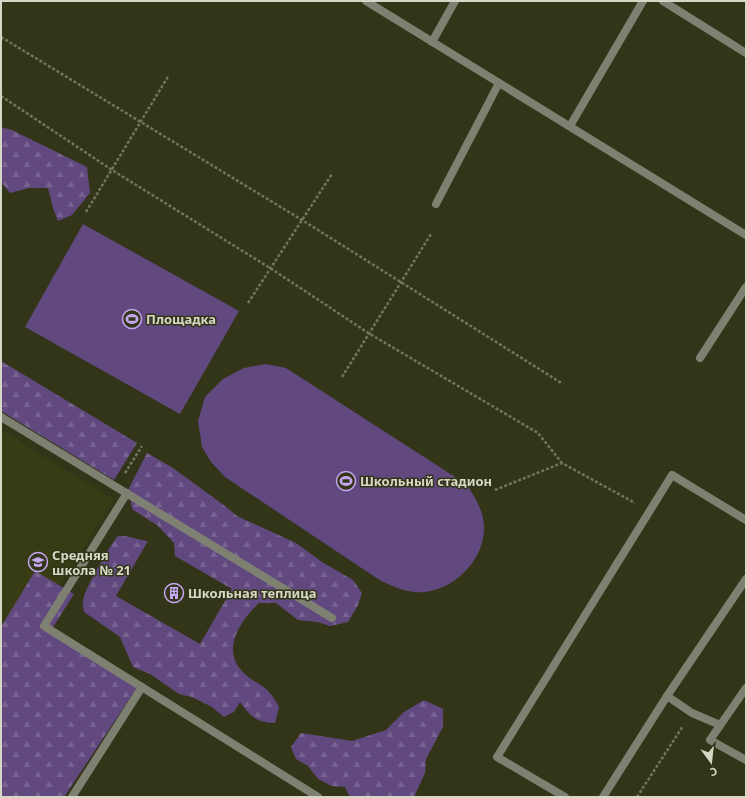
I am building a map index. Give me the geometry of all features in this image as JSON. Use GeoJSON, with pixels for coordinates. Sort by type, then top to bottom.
{"type":"FeatureCollection","features":[{"type":"Feature","properties":{"kind":"street"},"geometry":{"type":"LineString","coordinates":[[366,1],[746,235]]}},
{"type":"Feature","properties":{"kind":"street"},"geometry":{"type":"LineString","coordinates":[[432,42],[455,1]]}},
{"type":"Feature","properties":{"kind":"street"},"geometry":{"type":"LineString","coordinates":[[570,126],[643,1]]}},
{"type":"Feature","properties":{"kind":"street"},"geometry":{"type":"LineString","coordinates":[[663,1],[746,52]]}},
{"type":"Feature","properties":{"kind":"street"},"geometry":{"type":"LineString","coordinates":[[436,204],[499,83]]}},
{"type":"Feature","properties":{"kind":"street"},"geometry":{"type":"LineString","coordinates":[[700,358],[746,287]]}},
{"type":"Feature","properties":{"kind":"street"},"geometry":{"type":"LineString","coordinates":[[1,418],[332,618]]}},
{"type":"Feature","properties":{"kind":"street"},"geometry":{"type":"LineString","coordinates":[[565,797],[497,757],[672,475],[746,520]]}},
{"type":"Feature","properties":{"kind":"street"},"geometry":{"type":"LineString","coordinates":[[127,493],[44,626],[318,797]]}},
{"type":"Feature","properties":{"kind":"street"},"geometry":{"type":"LineString","coordinates":[[604,797],[666,696],[746,579]]}},
{"type":"Feature","properties":{"kind":"street"},"geometry":{"type":"LineString","coordinates":[[72,797],[142,687]]}},
{"type":"Feature","properties":{"kind":"street"},"geometry":{"type":"LineString","coordinates":[[746,688],[710,740],[746,760]]}},
{"type":"Feature","properties":{"kind":"street"},"geometry":{"type":"LineString","coordinates":[[666,696],[692,713],[720,725]]}},
{"type":"Feature","properties":{"kind":"path"},"geometry":{"type":"LineString","coordinates":[[1,37],[302,220],[563,384]]}},
{"type":"Feature","properties":{"kind":"path"},"geometry":{"type":"LineString","coordinates":[[86,212],[169,75]]}},
{"type":"Feature","properties":{"kind":"path"},"geometry":{"type":"LineString","coordinates":[[1,96],[112,170],[270,268],[370,334],[538,433],[562,463],[650,511]]}},
{"type":"Feature","properties":{"kind":"path"},"geometry":{"type":"LineString","coordinates":[[248,303],[332,174]]}},
{"type":"Feature","properties":{"kind":"path"},"geometry":{"type":"LineString","coordinates":[[342,377],[431,234]]}},
{"type":"Feature","properties":{"kind":"path"},"geometry":{"type":"LineString","coordinates":[[117,487],[142,446]]}},
{"type":"Feature","properties":{"kind":"path"},"geometry":{"type":"LineString","coordinates":[[495,490],[562,463]]}},
{"type":"Feature","properties":{"kind":"path"},"geometry":{"type":"LineString","coordinates":[[637,797],[692,713]]}},
{"type":"Feature","properties":{"kind":"shaded area"},"geometry":{"type":"Polygon","coordinates":[[[1,430],[114,500],[35,623],[1,797],[1,430]]]}},
{"type":"Feature","properties":{"kind":"green space"},"geometry":{"type":"Polygon","coordinates":[[[1,127],[12,130],[87,167],[90,193],[72,215],[58,221],[48,188],[29,188],[10,193],[1,182],[1,127]]]}},
{"type":"Feature","properties":{"kind":"green space","name":"Площадка"},"geometry":{"type":"Polygon","coordinates":[[[83,224],[239,311],[180,414],[25,327],[83,224]]]}},
{"type":"Feature","properties":{"kind":"green space"},"geometry":{"type":"Polygon","coordinates":[[[1,361],[137,443],[114,480],[1,411],[1,361]]]}},
{"type":"Feature","properties":{"kind":"green space","name":"Школьный стадион"},"geometry":{"type":"Polygon","coordinates":[[[266,364],[286,368],[466,484],[480,509],[484,526],[483,538],[480,550],[474,560],[458,578],[447,585],[425,592],[408,591],[381,581],[225,477],[211,462],[202,447],[198,421],[205,397],[223,379],[244,368],[266,364]]]}},
{"type":"Feature","properties":{"kind":"green space"},"geometry":{"type":"Polygon","coordinates":[[[147,453],[173,468],[237,516],[296,543],[322,562],[353,580],[362,593],[358,605],[348,622],[330,626],[318,622],[298,620],[276,603],[259,603],[240,626],[233,644],[233,653],[236,662],[248,677],[266,689],[276,701],[279,707],[275,723],[254,718],[240,702],[234,712],[224,717],[212,707],[192,697],[179,694],[150,674],[133,667],[120,637],[84,612],[83,603],[87,588],[103,558],[118,536],[148,541],[116,596],[200,644],[232,589],[175,556],[174,543],[158,526],[132,509],[129,488],[147,453]]]}},
{"type":"Feature","properties":{"kind":"green space"},"geometry":{"type":"Polygon","coordinates":[[[35,571],[74,594],[50,632],[138,686],[64,797],[1,797],[1,627],[35,571]]]}},
{"type":"Feature","properties":{"kind":"green space"},"geometry":{"type":"Polygon","coordinates":[[[424,700],[443,709],[443,727],[426,759],[425,773],[414,797],[350,797],[345,787],[332,786],[318,779],[308,766],[296,759],[291,747],[301,733],[352,741],[386,730],[404,712],[424,700]]]}},
{"type":"Feature","properties":{"kind":"place","name":"Площадка"},"geometry":{"type":"Point","coordinates":[132,319]}},
{"type":"Feature","properties":{"kind":"place","name":"Школьный стадион"},"geometry":{"type":"Point","coordinates":[346,481]}},
{"type":"Feature","properties":{"kind":"place","name":"Средняя школа № 21"},"geometry":{"type":"Point","coordinates":[38,562]}},
{"type":"Feature","properties":{"kind":"place","name":"Школьная теплица"},"geometry":{"type":"Point","coordinates":[174,593]}}]}
